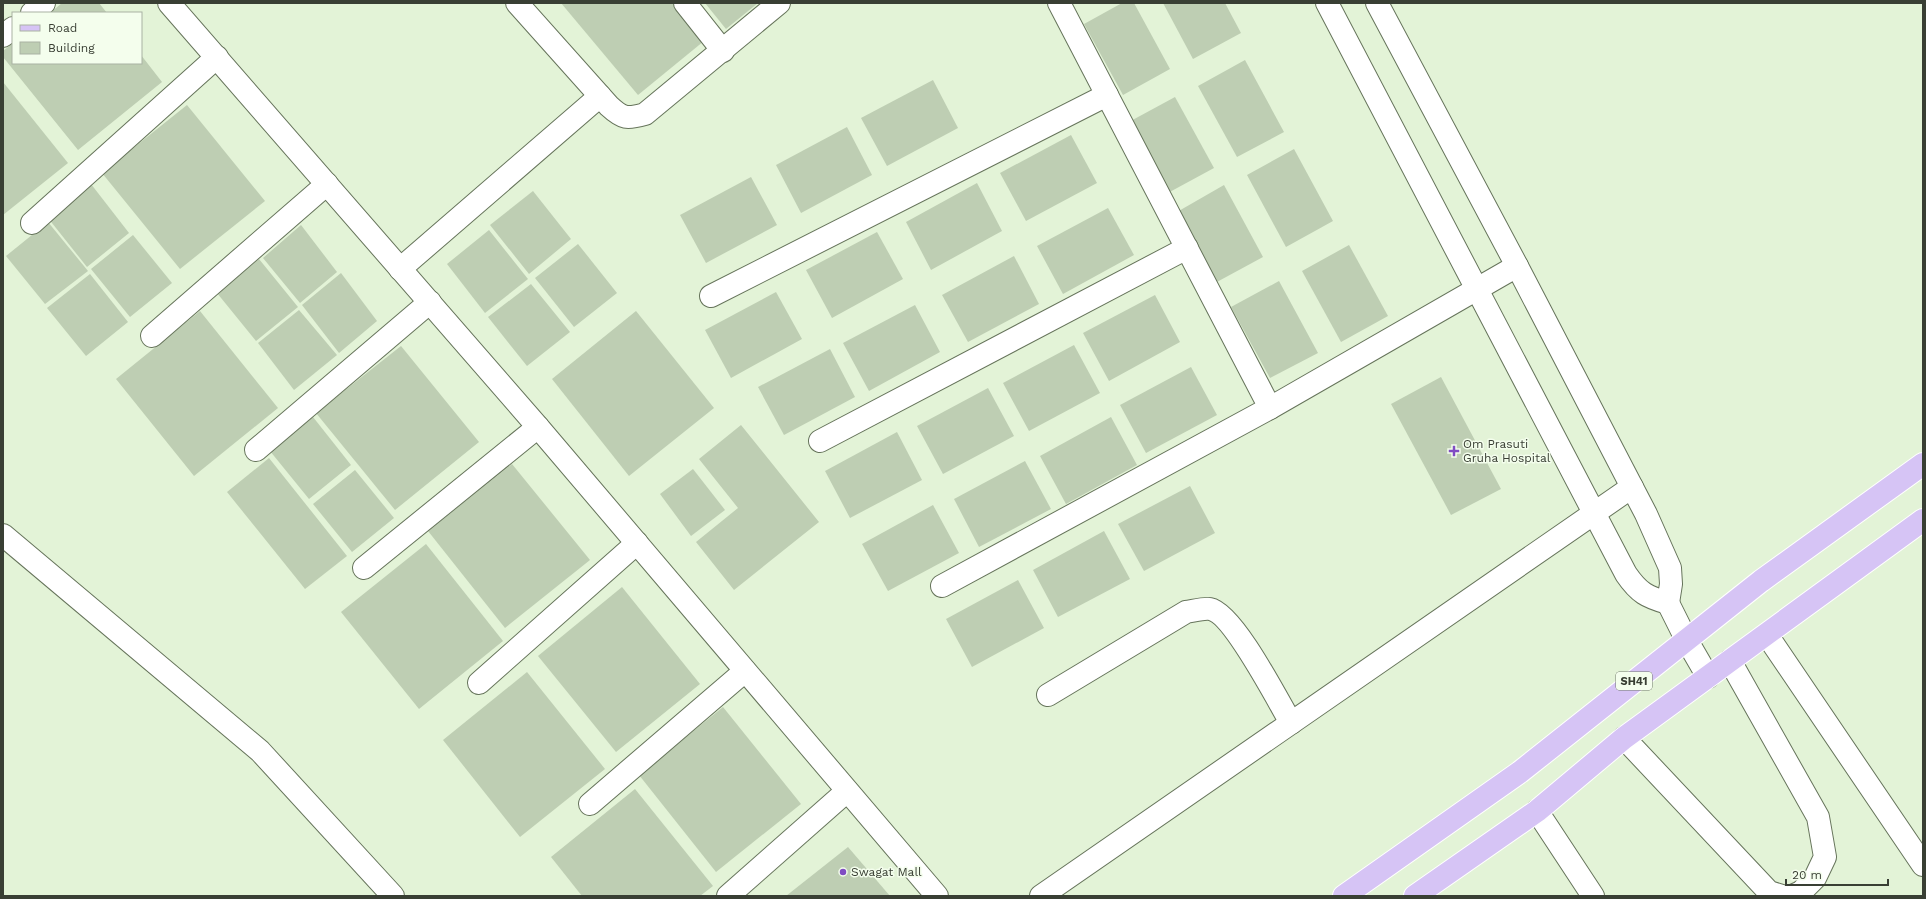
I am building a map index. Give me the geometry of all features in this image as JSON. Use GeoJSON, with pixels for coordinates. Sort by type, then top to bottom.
{"type":"FeatureCollection","features":[{"type":"Feature","properties":{"kind":"main road","name":"SH41"},"geometry":{"type":"LineString","coordinates":[[1344,896],[1520,772],[1761,581],[1923,464]]}},
{"type":"Feature","properties":{"kind":"main road"},"geometry":{"type":"LineString","coordinates":[[1415,896],[1537,811],[1624,738],[1923,520]]}},
{"type":"Feature","properties":{"kind":"street"},"geometry":{"type":"LineString","coordinates":[[33,12],[44,3]]}},
{"type":"Feature","properties":{"kind":"street"},"geometry":{"type":"LineString","coordinates":[[169,3],[538,427],[937,896]]}},
{"type":"Feature","properties":{"kind":"street"},"geometry":{"type":"LineString","coordinates":[[685,3],[723,51]]}},
{"type":"Feature","properties":{"kind":"street"},"geometry":{"type":"LineString","coordinates":[[527,6],[600,96],[620,116],[629,118],[645,114],[723,51],[779,3]]}},
{"type":"Feature","properties":{"kind":"street"},"geometry":{"type":"LineString","coordinates":[[1059,3],[1270,408]]}},
{"type":"Feature","properties":{"kind":"street"},"geometry":{"type":"LineString","coordinates":[[1327,3],[1626,574],[1636,588],[1650,598],[1668,603]]}},
{"type":"Feature","properties":{"kind":"street"},"geometry":{"type":"LineString","coordinates":[[1378,3],[1518,266],[1632,487],[1670,568],[1671,584],[1668,603],[1686,639],[1708,677]]}},
{"type":"Feature","properties":{"kind":"street"},"geometry":{"type":"LineString","coordinates":[[3,36],[12,29]]}},
{"type":"Feature","properties":{"kind":"street"},"geometry":{"type":"LineString","coordinates":[[32,223],[217,57]]}},
{"type":"Feature","properties":{"kind":"street"},"geometry":{"type":"LineString","coordinates":[[711,296],[1107,95]]}},
{"type":"Feature","properties":{"kind":"street"},"geometry":{"type":"LineString","coordinates":[[400,269],[600,96]]}},
{"type":"Feature","properties":{"kind":"street"},"geometry":{"type":"LineString","coordinates":[[152,336],[327,184]]}},
{"type":"Feature","properties":{"kind":"street"},"geometry":{"type":"LineString","coordinates":[[820,441],[1187,248]]}},
{"type":"Feature","properties":{"kind":"street"},"geometry":{"type":"LineString","coordinates":[[942,586],[1270,408],[1518,266]]}},
{"type":"Feature","properties":{"kind":"street"},"geometry":{"type":"LineString","coordinates":[[256,450],[430,302]]}},
{"type":"Feature","properties":{"kind":"street"},"geometry":{"type":"LineString","coordinates":[[364,568],[538,427]]}},
{"type":"Feature","properties":{"kind":"street"},"geometry":{"type":"LineString","coordinates":[[1041,896],[1632,487]]}},
{"type":"Feature","properties":{"kind":"street"},"geometry":{"type":"LineString","coordinates":[[3,535],[260,751],[393,896]]}},
{"type":"Feature","properties":{"kind":"street"},"geometry":{"type":"LineString","coordinates":[[479,683],[637,543]]}},
{"type":"Feature","properties":{"kind":"street"},"geometry":{"type":"LineString","coordinates":[[1048,695],[1186,612],[1210,609],[1224,616],[1244,642],[1291,723]]}},
{"type":"Feature","properties":{"kind":"street"},"geometry":{"type":"LineString","coordinates":[[1767,635],[1923,865]]}},
{"type":"Feature","properties":{"kind":"street"},"geometry":{"type":"LineString","coordinates":[[1730,661],[1818,817],[1825,857],[1815,878],[1801,892],[1792,896]]}},
{"type":"Feature","properties":{"kind":"street"},"geometry":{"type":"LineString","coordinates":[[590,804],[746,671]]}},
{"type":"Feature","properties":{"kind":"street"},"geometry":{"type":"LineString","coordinates":[[1624,738],[1769,892],[1782,896]]}},
{"type":"Feature","properties":{"kind":"street"},"geometry":{"type":"LineString","coordinates":[[728,896],[847,791]]}},
{"type":"Feature","properties":{"kind":"street"},"geometry":{"type":"LineString","coordinates":[[1537,811],[1593,896]]}},
{"type":"Feature","properties":{"kind":"building"},"geometry":{"type":"Polygon","coordinates":[[[62,3],[99,3],[106,12],[51,12],[62,3]]]}},
{"type":"Feature","properties":{"kind":"building"},"geometry":{"type":"Polygon","coordinates":[[[561,3],[672,3],[704,41],[638,95],[561,3]]]}},
{"type":"Feature","properties":{"kind":"building"},"geometry":{"type":"Polygon","coordinates":[[[705,3],[758,3],[726,29],[705,3]]]}},
{"type":"Feature","properties":{"kind":"building"},"geometry":{"type":"Polygon","coordinates":[[[1122,3],[1134,3],[1170,69],[1123,95],[1084,24],[1122,3]]]}},
{"type":"Feature","properties":{"kind":"building"},"geometry":{"type":"Polygon","coordinates":[[[1163,3],[1225,3],[1241,33],[1193,59],[1163,3]]]}},
{"type":"Feature","properties":{"kind":"building"},"geometry":{"type":"Polygon","coordinates":[[[12,44],[12,64],[142,64],[142,56],[162,82],[78,150],[3,57],[3,51],[12,44]]]}},
{"type":"Feature","properties":{"kind":"building"},"geometry":{"type":"Polygon","coordinates":[[[1245,60],[1284,132],[1237,157],[1198,86],[1245,60]]]}},
{"type":"Feature","properties":{"kind":"building"},"geometry":{"type":"Polygon","coordinates":[[[933,80],[958,128],[887,166],[861,118],[933,80]]]}},
{"type":"Feature","properties":{"kind":"building"},"geometry":{"type":"Polygon","coordinates":[[[3,82],[68,163],[3,215],[3,82]]]}},
{"type":"Feature","properties":{"kind":"building"},"geometry":{"type":"Polygon","coordinates":[[[1175,97],[1214,168],[1166,194],[1127,123],[1175,97]]]}},
{"type":"Feature","properties":{"kind":"building"},"geometry":{"type":"Polygon","coordinates":[[[187,105],[265,201],[180,269],[102,173],[187,105]]]}},
{"type":"Feature","properties":{"kind":"building"},"geometry":{"type":"Polygon","coordinates":[[[847,127],[872,175],[801,213],[776,165],[847,127]]]}},
{"type":"Feature","properties":{"kind":"building"},"geometry":{"type":"Polygon","coordinates":[[[1071,135],[1097,183],[1026,221],[1000,173],[1071,135]]]}},
{"type":"Feature","properties":{"kind":"building"},"geometry":{"type":"Polygon","coordinates":[[[1294,149],[1333,221],[1286,247],[1247,175],[1294,149]]]}},
{"type":"Feature","properties":{"kind":"building"},"geometry":{"type":"Polygon","coordinates":[[[751,177],[777,225],[706,263],[680,215],[751,177]]]}},
{"type":"Feature","properties":{"kind":"building"},"geometry":{"type":"Polygon","coordinates":[[[977,183],[1002,231],[931,270],[906,222],[977,183]]]}},
{"type":"Feature","properties":{"kind":"building"},"geometry":{"type":"Polygon","coordinates":[[[91,184],[129,233],[87,267],[48,218],[91,184]]]}},
{"type":"Feature","properties":{"kind":"building"},"geometry":{"type":"Polygon","coordinates":[[[1224,185],[1263,257],[1215,283],[1177,212],[1224,185]]]}},
{"type":"Feature","properties":{"kind":"building"},"geometry":{"type":"Polygon","coordinates":[[[533,191],[571,239],[529,274],[490,225],[533,191]]]}},
{"type":"Feature","properties":{"kind":"building"},"geometry":{"type":"Polygon","coordinates":[[[1108,208],[1134,255],[1063,294],[1037,246],[1108,208]]]}},
{"type":"Feature","properties":{"kind":"building"},"geometry":{"type":"Polygon","coordinates":[[[48,222],[88,271],[45,304],[6,256],[48,222]]]}},
{"type":"Feature","properties":{"kind":"building"},"geometry":{"type":"Polygon","coordinates":[[[301,225],[337,272],[300,303],[263,258],[301,225]]]}},
{"type":"Feature","properties":{"kind":"building"},"geometry":{"type":"Polygon","coordinates":[[[489,230],[528,279],[485,313],[447,264],[489,230]]]}},
{"type":"Feature","properties":{"kind":"building"},"geometry":{"type":"Polygon","coordinates":[[[877,232],[903,279],[832,318],[806,270],[877,232]]]}},
{"type":"Feature","properties":{"kind":"building"},"geometry":{"type":"Polygon","coordinates":[[[133,235],[172,283],[130,317],[91,269],[133,235]]]}},
{"type":"Feature","properties":{"kind":"building"},"geometry":{"type":"Polygon","coordinates":[[[578,244],[617,293],[574,327],[535,278],[578,244]]]}},
{"type":"Feature","properties":{"kind":"building"},"geometry":{"type":"Polygon","coordinates":[[[1349,245],[1388,316],[1341,342],[1302,271],[1349,245]]]}},
{"type":"Feature","properties":{"kind":"building"},"geometry":{"type":"Polygon","coordinates":[[[1014,256],[1039,304],[968,342],[942,295],[1014,256]]]}},
{"type":"Feature","properties":{"kind":"building"},"geometry":{"type":"Polygon","coordinates":[[[259,259],[298,307],[256,341],[217,293],[259,259]]]}},
{"type":"Feature","properties":{"kind":"building"},"geometry":{"type":"Polygon","coordinates":[[[341,273],[377,321],[339,353],[302,305],[341,273]]]}},
{"type":"Feature","properties":{"kind":"building"},"geometry":{"type":"Polygon","coordinates":[[[90,274],[128,322],[86,356],[47,308],[90,274]]]}},
{"type":"Feature","properties":{"kind":"building"},"geometry":{"type":"Polygon","coordinates":[[[1279,281],[1318,353],[1270,378],[1231,307],[1279,281]]]}},
{"type":"Feature","properties":{"kind":"building"},"geometry":{"type":"Polygon","coordinates":[[[531,284],[570,332],[527,366],[488,317],[531,284]]]}},
{"type":"Feature","properties":{"kind":"building"},"geometry":{"type":"Polygon","coordinates":[[[776,292],[802,339],[731,378],[705,330],[776,292]]]}},
{"type":"Feature","properties":{"kind":"building"},"geometry":{"type":"Polygon","coordinates":[[[1155,295],[1180,342],[1109,381],[1083,333],[1155,295]]]}},
{"type":"Feature","properties":{"kind":"building"},"geometry":{"type":"Polygon","coordinates":[[[915,305],[940,352],[869,391],[843,343],[915,305]]]}},
{"type":"Feature","properties":{"kind":"building"},"geometry":{"type":"Polygon","coordinates":[[[299,310],[337,355],[294,390],[258,343],[299,310]]]}},
{"type":"Feature","properties":{"kind":"building"},"geometry":{"type":"Polygon","coordinates":[[[200,311],[278,408],[194,476],[116,379],[200,311]]]}},
{"type":"Feature","properties":{"kind":"building"},"geometry":{"type":"Polygon","coordinates":[[[636,311],[714,408],[629,476],[552,379],[636,311]]]}},
{"type":"Feature","properties":{"kind":"building"},"geometry":{"type":"Polygon","coordinates":[[[1074,345],[1100,393],[1029,431],[1003,383],[1074,345]]]}},
{"type":"Feature","properties":{"kind":"building"},"geometry":{"type":"Polygon","coordinates":[[[401,346],[479,442],[395,510],[316,413],[401,346]]]}},
{"type":"Feature","properties":{"kind":"building"},"geometry":{"type":"Polygon","coordinates":[[[830,349],[855,397],[784,435],[758,387],[830,349]]]}},
{"type":"Feature","properties":{"kind":"building"},"geometry":{"type":"Polygon","coordinates":[[[1191,367],[1217,415],[1146,453],[1120,405],[1191,367]]]}},
{"type":"Feature","properties":{"kind":"building"},"geometry":{"type":"Polygon","coordinates":[[[1441,377],[1501,489],[1451,515],[1391,404],[1441,377]]]}},
{"type":"Feature","properties":{"kind":"building"},"geometry":{"type":"Polygon","coordinates":[[[988,388],[1014,436],[943,474],[917,426],[988,388]]]}},
{"type":"Feature","properties":{"kind":"building"},"geometry":{"type":"Polygon","coordinates":[[[313,417],[351,465],[309,499],[270,451],[313,417]]]}},
{"type":"Feature","properties":{"kind":"building"},"geometry":{"type":"Polygon","coordinates":[[[1111,417],[1137,465],[1066,504],[1040,456],[1111,417]]]}},
{"type":"Feature","properties":{"kind":"building"},"geometry":{"type":"Polygon","coordinates":[[[741,425],[819,522],[734,590],[696,542],[738,508],[699,459],[741,425]]]}},
{"type":"Feature","properties":{"kind":"building"},"geometry":{"type":"Polygon","coordinates":[[[897,432],[922,480],[850,518],[825,471],[897,432]]]}},
{"type":"Feature","properties":{"kind":"building"},"geometry":{"type":"Polygon","coordinates":[[[269,458],[347,556],[305,589],[227,492],[269,458]]]}},
{"type":"Feature","properties":{"kind":"building"},"geometry":{"type":"Polygon","coordinates":[[[1025,461],[1051,509],[979,547],[954,499],[1025,461]]]}},
{"type":"Feature","properties":{"kind":"building"},"geometry":{"type":"Polygon","coordinates":[[[512,464],[590,560],[505,628],[428,531],[512,464]]]}},
{"type":"Feature","properties":{"kind":"building"},"geometry":{"type":"Polygon","coordinates":[[[693,469],[725,510],[691,536],[660,494],[693,469]]]}},
{"type":"Feature","properties":{"kind":"building"},"geometry":{"type":"Polygon","coordinates":[[[355,470],[394,518],[352,552],[313,504],[355,470]]]}},
{"type":"Feature","properties":{"kind":"building"},"geometry":{"type":"Polygon","coordinates":[[[1190,486],[1215,533],[1144,571],[1118,524],[1190,486]]]}},
{"type":"Feature","properties":{"kind":"building"},"geometry":{"type":"Polygon","coordinates":[[[933,505],[959,553],[888,591],[862,544],[933,505]]]}},
{"type":"Feature","properties":{"kind":"building"},"geometry":{"type":"Polygon","coordinates":[[[1104,531],[1130,579],[1058,617],[1033,570],[1104,531]]]}},
{"type":"Feature","properties":{"kind":"building"},"geometry":{"type":"Polygon","coordinates":[[[426,544],[503,641],[419,709],[341,612],[426,544]]]}},
{"type":"Feature","properties":{"kind":"building"},"geometry":{"type":"Polygon","coordinates":[[[1018,580],[1044,628],[972,667],[946,619],[1018,580]]]}},
{"type":"Feature","properties":{"kind":"building"},"geometry":{"type":"Polygon","coordinates":[[[622,587],[700,684],[616,752],[538,656],[622,587]]]}},
{"type":"Feature","properties":{"kind":"building"},"geometry":{"type":"Polygon","coordinates":[[[527,672],[605,769],[520,837],[443,740],[527,672]]]}},
{"type":"Feature","properties":{"kind":"building"},"geometry":{"type":"Polygon","coordinates":[[[723,707],[801,804],[716,872],[639,775],[723,707]]]}},
{"type":"Feature","properties":{"kind":"building"},"geometry":{"type":"Polygon","coordinates":[[[635,789],[713,886],[700,896],[582,896],[551,857],[635,789]]]}},
{"type":"Feature","properties":{"kind":"building","name":"Swagat Mall"},"geometry":{"type":"Polygon","coordinates":[[[848,847],[890,896],[786,896],[848,847]]]}},
{"type":"Feature","properties":{"kind":"place","name":"Om Prasuti Gruha Hospital"},"geometry":{"type":"Point","coordinates":[1454,451]}},
{"type":"Feature","properties":{"kind":"place","name":"Swagat Mall"},"geometry":{"type":"Point","coordinates":[843,872]}}]}
